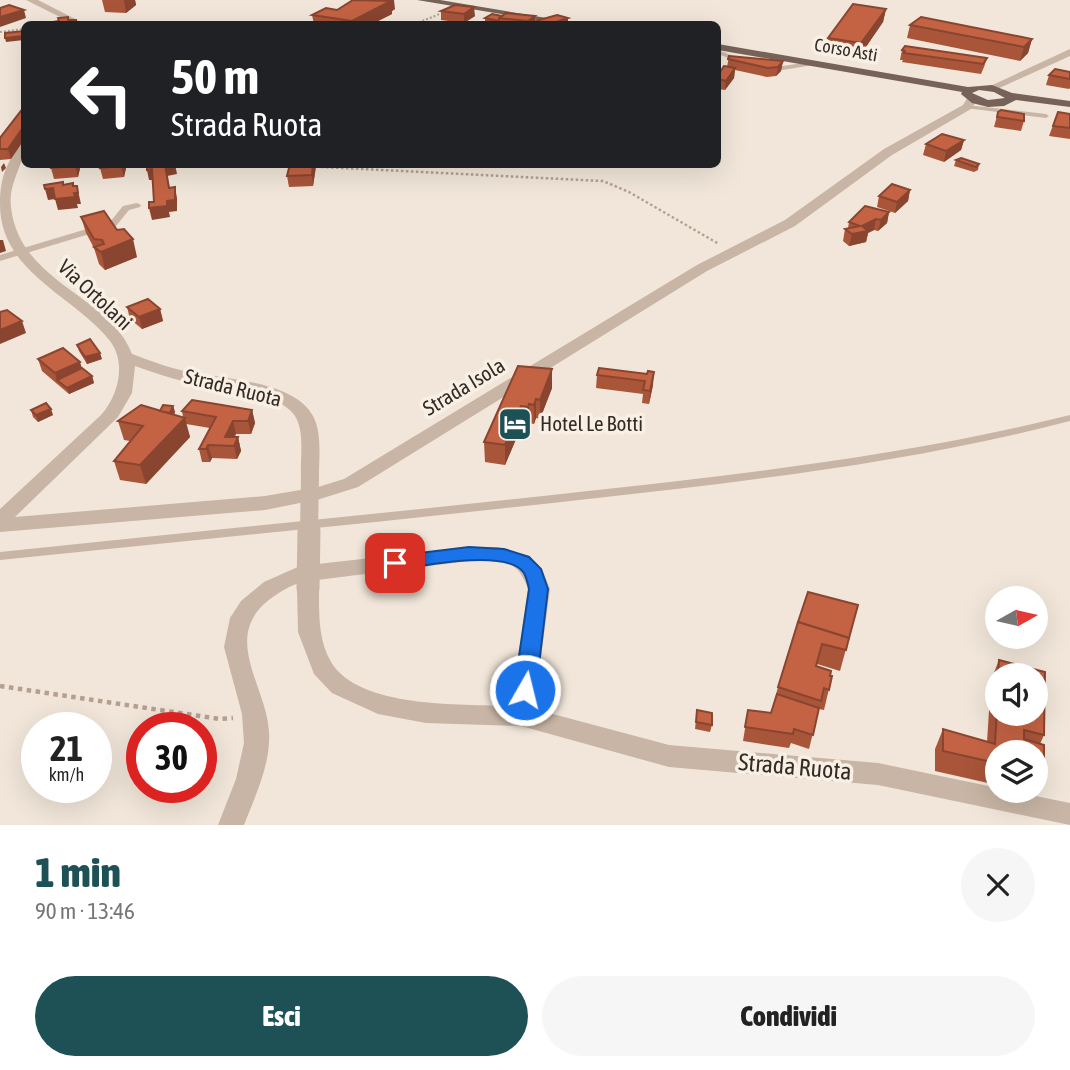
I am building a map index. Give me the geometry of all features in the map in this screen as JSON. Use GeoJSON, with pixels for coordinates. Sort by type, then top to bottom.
{"type":"FeatureCollection","features":[{"type":"Feature","properties":{"kind":"main road"},"geometry":{"type":"LineString","coordinates":[[422,0],[558,21]]}},
{"type":"Feature","properties":{"kind":"main road","name":"Corso Asti"},"geometry":{"type":"LineString","coordinates":[[721,49],[819,63],[970,99]]}},
{"type":"Feature","properties":{"kind":"main road"},"geometry":{"type":"LineString","coordinates":[[970,99],[991,88],[1010,96],[1070,104]]}},
{"type":"Feature","properties":{"kind":"main road"},"geometry":{"type":"LineString","coordinates":[[970,99],[999,104],[1009,101],[1010,96]]}},
{"type":"Feature","properties":{"kind":"street"},"geometry":{"type":"LineString","coordinates":[[38,1],[75,21]]}},
{"type":"Feature","properties":{"kind":"street"},"geometry":{"type":"LineString","coordinates":[[991,88],[1070,52]]}},
{"type":"Feature","properties":{"kind":"street","name":"Strada Isola"},"geometry":{"type":"LineString","coordinates":[[0,523],[265,503],[320,493],[351,483],[702,268],[790,223],[888,152],[970,99]]}},
{"type":"Feature","properties":{"kind":"street","name":"Via Ortolani"},"geometry":{"type":"LineString","coordinates":[[0,523],[103,422],[119,402],[126,385],[127,358],[116,337],[29,264],[10,232],[3,203],[6,179],[21,153]]}},
{"type":"Feature","properties":{"kind":"street","name":"Strada Ruota"},"geometry":{"type":"LineString","coordinates":[[127,358],[187,377],[272,393],[293,404],[303,414],[307,426],[310,475],[309,632],[322,668],[340,686],[378,704],[426,713],[522,716],[669,756],[878,774],[1070,815]]}},
{"type":"Feature","properties":{"kind":"street"},"geometry":{"type":"LineString","coordinates":[[232,825],[249,775],[256,725],[248,687],[238,663],[235,638],[241,618],[256,596],[277,583],[300,574],[469,554],[498,554],[522,561],[532,569],[539,589],[522,716]]}},
{"type":"Feature","properties":{"kind":"lane"},"geometry":{"type":"LineString","coordinates":[[721,51],[733,60],[746,62]]}},
{"type":"Feature","properties":{"kind":"lane"},"geometry":{"type":"LineString","coordinates":[[758,64],[783,68],[819,63]]}},
{"type":"Feature","properties":{"kind":"lane"},"geometry":{"type":"LineString","coordinates":[[970,99],[1046,116]]}},
{"type":"Feature","properties":{"kind":"lane"},"geometry":{"type":"LineString","coordinates":[[0,258],[113,224],[126,208],[137,205]]}},
{"type":"Feature","properties":{"kind":"lane"},"geometry":{"type":"LineString","coordinates":[[0,556],[496,506],[836,467],[1017,433],[1070,418]]}},
{"type":"Feature","properties":{"kind":"path"},"geometry":{"type":"LineString","coordinates":[[421,21],[456,5]]}},
{"type":"Feature","properties":{"kind":"path"},"geometry":{"type":"LineString","coordinates":[[0,32],[21,29]]}},
{"type":"Feature","properties":{"kind":"path"},"geometry":{"type":"LineString","coordinates":[[341,168],[603,181],[629,192],[734,252]]}},
{"type":"Feature","properties":{"kind":"path"},"geometry":{"type":"LineString","coordinates":[[0,686],[256,725]]}},
{"type":"Feature","properties":{"kind":"building"},"geometry":{"type":"Polygon","coordinates":[[[353,0],[391,1],[352,21],[312,15],[326,8],[337,10],[353,0]]]}},
{"type":"Feature","properties":{"kind":"building"},"geometry":{"type":"Polygon","coordinates":[[[853,4],[886,9],[861,43],[828,38],[853,4]]]}},
{"type":"Feature","properties":{"kind":"building"},"geometry":{"type":"Polygon","coordinates":[[[9,5],[24,10],[0,17],[0,8],[9,5]]]}},
{"type":"Feature","properties":{"kind":"building"},"geometry":{"type":"Polygon","coordinates":[[[455,5],[474,7],[464,14],[441,11],[455,5]]]}},
{"type":"Feature","properties":{"kind":"building"},"geometry":{"type":"Polygon","coordinates":[[[506,13],[535,16],[528,21],[499,18],[506,13]]]}},
{"type":"Feature","properties":{"kind":"building"},"geometry":{"type":"Polygon","coordinates":[[[492,14],[502,16],[499,21],[485,18],[492,14]]]}},
{"type":"Feature","properties":{"kind":"building"},"geometry":{"type":"Polygon","coordinates":[[[557,15],[568,18],[559,21],[536,21],[557,15]]]}},
{"type":"Feature","properties":{"kind":"building"},"geometry":{"type":"Polygon","coordinates":[[[68,17],[68,20],[76,21],[59,21],[58,18],[68,17]]]}},
{"type":"Feature","properties":{"kind":"building"},"geometry":{"type":"Polygon","coordinates":[[[921,17],[1032,39],[1024,47],[910,25],[921,17]]]}},
{"type":"Feature","properties":{"kind":"building"},"geometry":{"type":"Polygon","coordinates":[[[21,31],[21,36],[5,38],[5,33],[21,31]]]}},
{"type":"Feature","properties":{"kind":"building"},"geometry":{"type":"Polygon","coordinates":[[[905,46],[987,58],[983,64],[904,53],[902,50],[905,46]]]}},
{"type":"Feature","properties":{"kind":"building"},"geometry":{"type":"Polygon","coordinates":[[[729,56],[783,61],[778,67],[768,68],[728,59],[729,56]]]}},
{"type":"Feature","properties":{"kind":"building"},"geometry":{"type":"Polygon","coordinates":[[[724,66],[735,68],[726,81],[721,80],[724,66]]]}},
{"type":"Feature","properties":{"kind":"building"},"geometry":{"type":"Polygon","coordinates":[[[1055,69],[1070,72],[1070,79],[1049,75],[1055,69]]]}},
{"type":"Feature","properties":{"kind":"building"},"geometry":{"type":"Polygon","coordinates":[[[1001,110],[1024,114],[1024,121],[997,117],[1001,110]]]}},
{"type":"Feature","properties":{"kind":"building"},"geometry":{"type":"Polygon","coordinates":[[[21,111],[21,130],[8,149],[0,149],[0,138],[21,111]]]}},
{"type":"Feature","properties":{"kind":"building"},"geometry":{"type":"Polygon","coordinates":[[[1058,112],[1070,114],[1070,128],[1053,126],[1058,112]]]}},
{"type":"Feature","properties":{"kind":"building"},"geometry":{"type":"Polygon","coordinates":[[[942,134],[964,140],[946,151],[926,144],[942,134]]]}},
{"type":"Feature","properties":{"kind":"building"},"geometry":{"type":"Polygon","coordinates":[[[961,158],[979,164],[976,167],[956,160],[961,158]]]}},
{"type":"Feature","properties":{"kind":"building"},"geometry":{"type":"Polygon","coordinates":[[[147,168],[166,168],[169,188],[175,187],[175,200],[167,201],[167,206],[149,208],[149,202],[154,202],[152,169],[147,168]]]}},
{"type":"Feature","properties":{"kind":"building"},"geometry":{"type":"Polygon","coordinates":[[[289,168],[313,168],[312,175],[287,176],[289,168]]]}},
{"type":"Feature","properties":{"kind":"building"},"geometry":{"type":"Polygon","coordinates":[[[63,182],[63,185],[73,183],[73,186],[77,186],[78,193],[74,193],[75,197],[55,199],[53,188],[45,189],[44,185],[63,182]]]}},
{"type":"Feature","properties":{"kind":"building"},"geometry":{"type":"Polygon","coordinates":[[[892,184],[910,190],[897,202],[879,196],[892,184]]]}},
{"type":"Feature","properties":{"kind":"building"},"geometry":{"type":"Polygon","coordinates":[[[865,206],[889,212],[881,220],[876,219],[862,226],[868,231],[852,234],[845,229],[860,226],[849,222],[865,206]]]}},
{"type":"Feature","properties":{"kind":"building"},"geometry":{"type":"Polygon","coordinates":[[[104,211],[117,230],[124,229],[133,239],[101,252],[94,247],[104,244],[102,240],[94,239],[81,217],[104,211]]]}},
{"type":"Feature","properties":{"kind":"building"},"geometry":{"type":"Polygon","coordinates":[[[148,299],[160,309],[139,317],[127,307],[148,299]]]}},
{"type":"Feature","properties":{"kind":"building"},"geometry":{"type":"Polygon","coordinates":[[[7,310],[22,321],[0,330],[0,312],[7,310]]]}},
{"type":"Feature","properties":{"kind":"building"},"geometry":{"type":"Polygon","coordinates":[[[90,339],[100,353],[85,357],[77,345],[90,339]]]}},
{"type":"Feature","properties":{"kind":"building"},"geometry":{"type":"Polygon","coordinates":[[[63,348],[80,362],[55,373],[38,359],[63,348]]]}},
{"type":"Feature","properties":{"kind":"building"},"geometry":{"type":"Polygon","coordinates":[[[518,366],[552,369],[540,400],[536,399],[534,405],[529,404],[528,407],[521,406],[505,445],[484,442],[518,366]]]}},
{"type":"Feature","properties":{"kind":"building"},"geometry":{"type":"Polygon","coordinates":[[[82,368],[92,376],[67,388],[57,380],[82,368]]]}},
{"type":"Feature","properties":{"kind":"building"},"geometry":{"type":"Polygon","coordinates":[[[599,368],[647,374],[648,371],[654,372],[650,391],[643,390],[645,381],[597,375],[599,368]]]}},
{"type":"Feature","properties":{"kind":"building"},"geometry":{"type":"Polygon","coordinates":[[[192,400],[252,410],[248,421],[233,421],[225,437],[238,437],[234,446],[208,445],[206,449],[199,449],[216,417],[182,411],[192,400]]]}},
{"type":"Feature","properties":{"kind":"building"},"geometry":{"type":"Polygon","coordinates":[[[46,403],[51,409],[36,415],[31,410],[46,403]]]}},
{"type":"Feature","properties":{"kind":"building"},"geometry":{"type":"Polygon","coordinates":[[[141,405],[185,418],[140,465],[114,461],[143,426],[118,421],[141,405]]]}},
{"type":"Feature","properties":{"kind":"building"},"geometry":{"type":"Polygon","coordinates":[[[163,405],[173,406],[170,413],[160,411],[163,405]]]}},
{"type":"Feature","properties":{"kind":"building"},"geometry":{"type":"Polygon","coordinates":[[[808,592],[858,605],[849,638],[798,622],[808,592]]]}},
{"type":"Feature","properties":{"kind":"building"},"geometry":{"type":"Polygon","coordinates":[[[798,622],[849,638],[846,650],[822,644],[816,666],[831,671],[832,676],[829,690],[824,688],[821,701],[778,687],[798,622]]]}},
{"type":"Feature","properties":{"kind":"building"},"geometry":{"type":"Polygon","coordinates":[[[777,694],[819,708],[813,735],[794,729],[793,734],[745,727],[748,710],[771,713],[777,694]]]}},
{"type":"Feature","properties":{"kind":"building"},"geometry":{"type":"Polygon","coordinates":[[[697,710],[712,713],[712,725],[696,722],[697,710]]]}},
{"type":"Feature","properties":{"kind":"building"},"geometry":{"type":"Polygon","coordinates":[[[996,726],[1044,726],[1044,735],[1024,730],[1024,739],[1027,740],[995,740],[996,726]]]}},
{"type":"Feature","properties":{"kind":"building"},"geometry":{"type":"Polygon","coordinates":[[[943,729],[985,741],[985,761],[943,751],[943,729]]]}},
{"type":"Feature","properties":{"kind":"place","name":"Hotel Le Botti"},"geometry":{"type":"Point","coordinates":[515,424]}},
{"type":"Feature","properties":{"kind":"route"},"geometry":{"type":"LineString","coordinates":[[395,563],[469,554],[498,554],[511,556],[532,569],[539,589],[525,690]]}}]}
